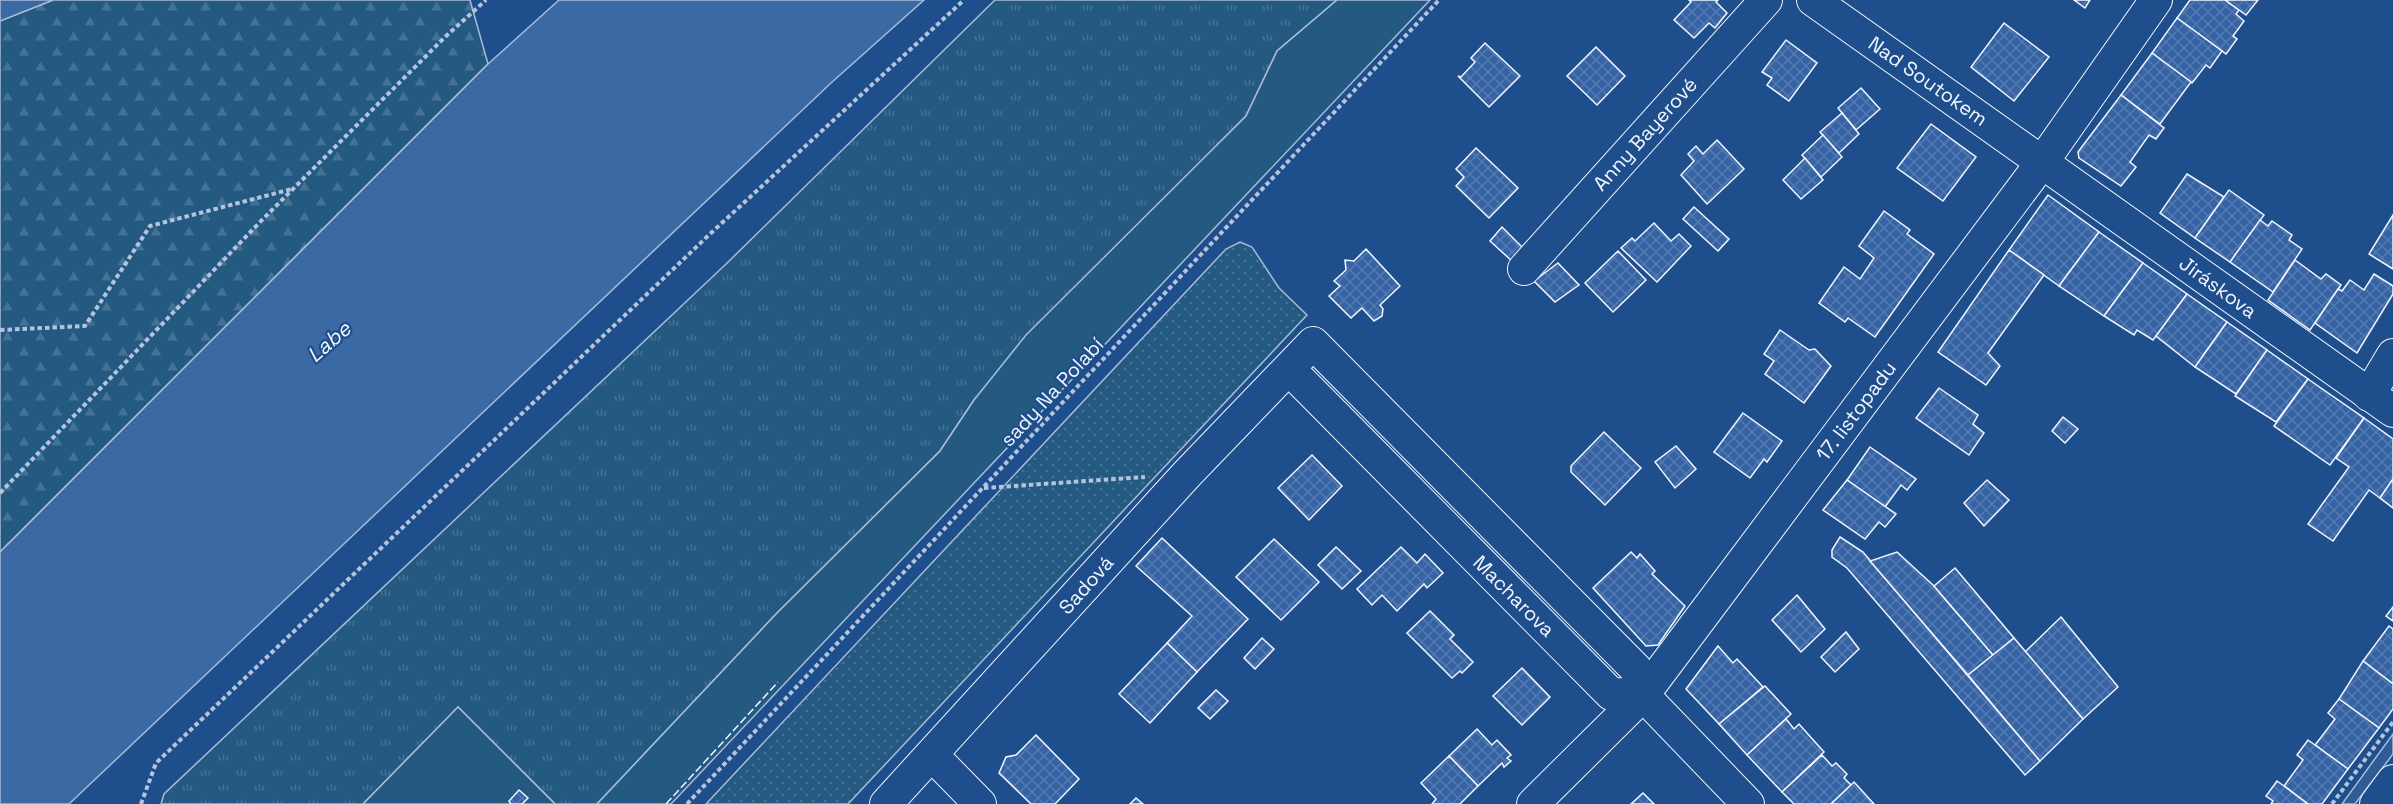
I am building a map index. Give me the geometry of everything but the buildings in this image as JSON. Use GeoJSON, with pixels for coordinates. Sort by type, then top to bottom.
{"type":"FeatureCollection","features":[{"type":"Feature","properties":{"kind":"street","name":"Anny Bayerové"},"geometry":{"type":"LineString","coordinates":[[1524,269],[1766,0]]}},
{"type":"Feature","properties":{"kind":"street","name":"Nad Soutokem"},"geometry":{"type":"LineString","coordinates":[[1813,0],[2043,161]]}},
{"type":"Feature","properties":{"kind":"street","name":"17. listopadu"},"geometry":{"type":"LineString","coordinates":[[1533,804],[1643,695],[2043,161],[2156,0]]}},
{"type":"Feature","properties":{"kind":"street","name":"Jiráskova"},"geometry":{"type":"LineString","coordinates":[[2043,161],[2381,403]]}},
{"type":"Feature","properties":{"kind":"street","name":"Sadová"},"geometry":{"type":"LineString","coordinates":[[886,804],[1187,474],[1313,343],[1636,669],[1643,695]]}},
{"type":"Feature","properties":{"kind":"street"},"geometry":{"type":"LineString","coordinates":[[2381,403],[2393,355]]}},
{"type":"Feature","properties":{"kind":"street","name":"Macharova"},"geometry":{"type":"LineString","coordinates":[[1288,369],[1611,694],[1643,695]]}},
{"type":"Feature","properties":{"kind":"street"},"geometry":{"type":"LineString","coordinates":[[1643,695],[1748,804]]}},
{"type":"Feature","properties":{"kind":"street"},"geometry":{"type":"LineString","coordinates":[[932,755],[980,804]]}},
{"type":"Feature","properties":{"kind":"street"},"geometry":{"type":"LineString","coordinates":[[2376,804],[2393,782]]}},
{"type":"Feature","properties":{"kind":"path"},"geometry":{"type":"LineString","coordinates":[[0,493],[294,188],[445,37],[486,0]]}},
{"type":"Feature","properties":{"kind":"path"},"geometry":{"type":"LineString","coordinates":[[141,804],[156,763],[711,233],[964,0]]}},
{"type":"Feature","properties":{"kind":"path","name":"sady Na Polabí"},"geometry":{"type":"LineString","coordinates":[[687,804],[1439,0]]}},
{"type":"Feature","properties":{"kind":"path"},"geometry":{"type":"LineString","coordinates":[[0,330],[85,326],[150,226],[294,188]]}},
{"type":"Feature","properties":{"kind":"path"},"geometry":{"type":"LineString","coordinates":[[984,488],[1187,474]]}},
{"type":"Feature","properties":{"kind":"path"},"geometry":{"type":"LineString","coordinates":[[2332,804],[2393,722]]}},
{"type":"Feature","properties":{"kind":"green space"},"geometry":{"type":"Polygon","coordinates":[[[53,0],[470,0],[488,64],[0,552],[0,21],[53,0]]]}},
{"type":"Feature","properties":{"kind":"green space"},"geometry":{"type":"Polygon","coordinates":[[[995,0],[1337,0],[1277,51],[1246,116],[1123,241],[974,400],[940,451],[777,613],[597,804],[555,804],[458,707],[363,804],[161,804],[164,794],[725,265],[995,0]]]}},
{"type":"Feature","properties":{"kind":"green space"},"geometry":{"type":"Polygon","coordinates":[[[1337,0],[1430,0],[671,804],[597,804],[777,613],[940,451],[974,400],[1026,335],[1246,116],[1277,51],[1337,0]]]}},
{"type":"Feature","properties":{"kind":"green space"},"geometry":{"type":"Polygon","coordinates":[[[1240,242],[1252,247],[1279,288],[1307,315],[848,804],[706,804],[1226,249],[1240,242]]]}},
{"type":"Feature","properties":{"kind":"green space"},"geometry":{"type":"Polygon","coordinates":[[[458,707],[555,804],[363,804],[458,707]]]}},
{"type":"Feature","properties":{"kind":"shaded area"},"geometry":{"type":"Polygon","coordinates":[[[2393,734],[2393,754],[2355,804],[2342,804],[2393,734]]]}},
{"type":"Feature","properties":{"kind":"water"},"geometry":{"type":"Polygon","coordinates":[[[0,0],[53,0],[0,21],[0,0]]]}},
{"type":"Feature","properties":{"kind":"water","name":"Labe"},"geometry":{"type":"Polygon","coordinates":[[[559,0],[924,0],[831,83],[69,804],[0,804],[0,552],[488,64],[559,0]]]}},
{"type":"Feature","properties":{"kind":"fence"},"geometry":{"type":"LineString","coordinates":[[666,804],[778,682]]}}]}
